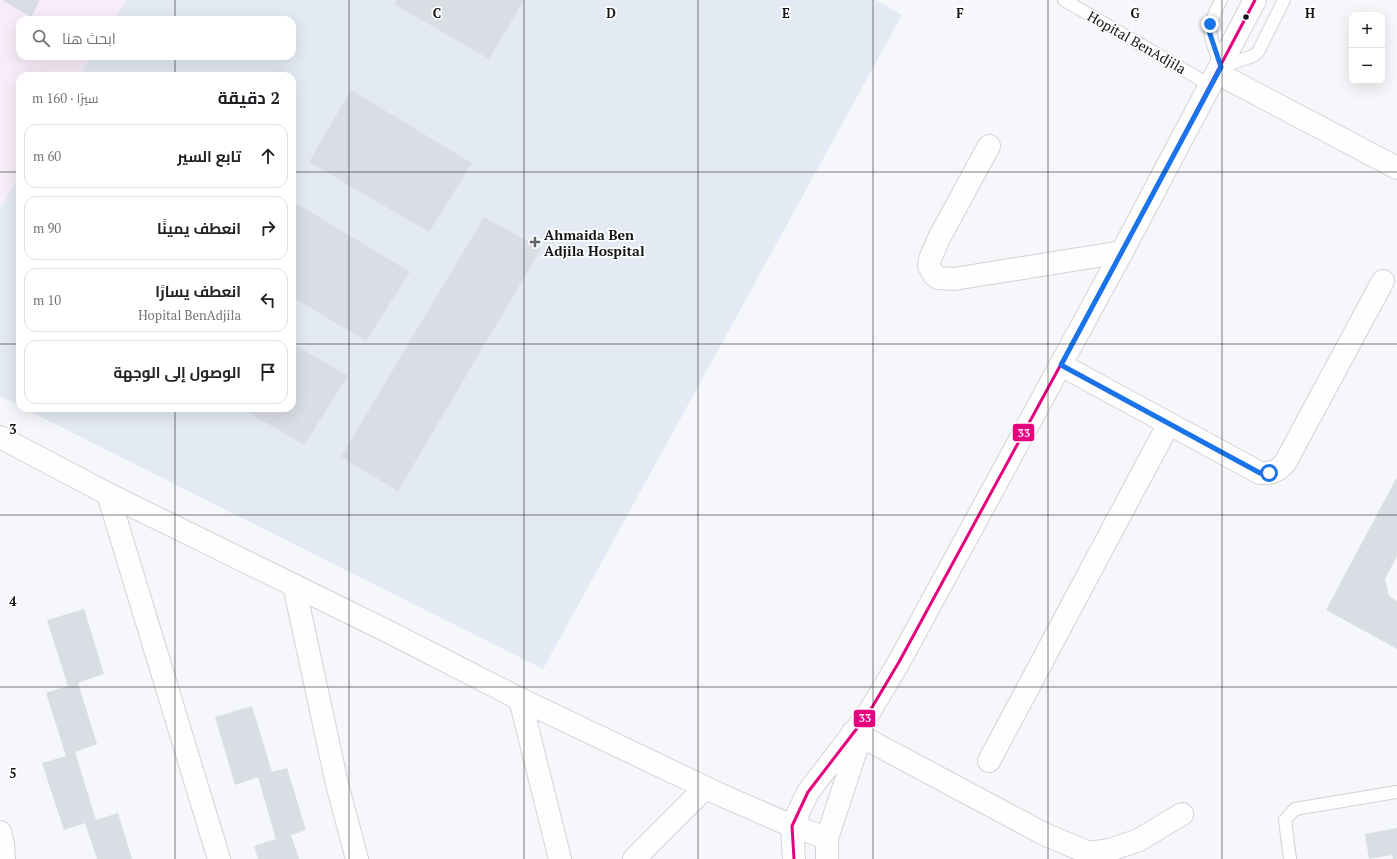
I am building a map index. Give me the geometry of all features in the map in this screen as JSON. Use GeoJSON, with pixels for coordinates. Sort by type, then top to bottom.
{"type":"FeatureCollection","features":[{"type":"Feature","properties":{"kind":"street"},"geometry":{"type":"LineString","coordinates":[[794,859],[792,826],[808,792],[857,734],[899,662],[1122,252],[1255,0]]}},
{"type":"Feature","properties":{"kind":"street"},"geometry":{"type":"LineString","coordinates":[[1216,75],[1397,168]]}},
{"type":"Feature","properties":{"kind":"street"},"geometry":{"type":"LineString","coordinates":[[989,146],[938,238],[930,259],[930,266],[934,275],[938,278],[954,279],[1122,252]]}},
{"type":"Feature","properties":{"kind":"street"},"geometry":{"type":"LineString","coordinates":[[1061,365],[1168,425],[1260,473],[1278,471],[1285,463],[1383,281]]}},
{"type":"Feature","properties":{"kind":"street"},"geometry":{"type":"LineString","coordinates":[[989,761],[1168,425]]}},
{"type":"Feature","properties":{"kind":"street"},"geometry":{"type":"LineString","coordinates":[[0,437],[108,494],[520,699],[705,788],[792,826],[827,849],[857,734]]}},
{"type":"Feature","properties":{"kind":"street"},"geometry":{"type":"LineString","coordinates":[[108,494],[219,859]]}},
{"type":"Feature","properties":{"kind":"street"},"geometry":{"type":"LineString","coordinates":[[294,586],[337,784],[357,859]]}},
{"type":"Feature","properties":{"kind":"street"},"geometry":{"type":"LineString","coordinates":[[520,699],[560,859]]}},
{"type":"Feature","properties":{"kind":"street"},"geometry":{"type":"LineString","coordinates":[[857,734],[1044,834],[1089,853],[1110,850],[1139,840],[1182,814]]}},
{"type":"Feature","properties":{"kind":"street"},"geometry":{"type":"LineString","coordinates":[[634,859],[705,788]]}},
{"type":"Feature","properties":{"kind":"street"},"geometry":{"type":"LineString","coordinates":[[0,832],[4,859]]}},
{"type":"Feature","properties":{"kind":"lane","name":"Hopital BenAdjila"},"geometry":{"type":"LineString","coordinates":[[1064,0],[1216,75]]}},
{"type":"Feature","properties":{"kind":"lane"},"geometry":{"type":"LineString","coordinates":[[1221,0],[1211,19],[1209,31],[1216,75],[1258,52],[1284,0]]}},
{"type":"Feature","properties":{"kind":"lane"},"geometry":{"type":"LineString","coordinates":[[1290,859],[1285,820],[1291,812],[1295,810],[1397,792]]}},
{"type":"Feature","properties":{"kind":"shaded area"},"geometry":{"type":"Polygon","coordinates":[[[0,0],[126,0],[116,16],[16,16],[16,60],[90,60],[82,72],[16,72],[16,182],[0,208],[0,0]]]}},
{"type":"Feature","properties":{"kind":"shaded area","name":"Ahmaida Ben Adjila Hospital"},"geometry":{"type":"Polygon","coordinates":[[[126,0],[876,0],[902,15],[543,669],[31,412],[296,412],[296,72],[82,72],[90,60],[296,60],[296,16],[116,16],[126,0]]]}},
{"type":"Feature","properties":{"kind":"shaded area"},"geometry":{"type":"Polygon","coordinates":[[[16,182],[16,404],[0,396],[0,208],[16,182]]]}},
{"type":"Feature","properties":{"kind":"building"},"geometry":{"type":"Polygon","coordinates":[[[2,0],[40,0],[32,16],[2,0]]]}},
{"type":"Feature","properties":{"kind":"building"},"geometry":{"type":"Polygon","coordinates":[[[396,0],[524,0],[489,59],[394,4],[396,0]]]}},
{"type":"Feature","properties":{"kind":"building"},"geometry":{"type":"Polygon","coordinates":[[[351,90],[472,163],[429,232],[309,162],[351,90]]]}},
{"type":"Feature","properties":{"kind":"building"},"geometry":{"type":"Polygon","coordinates":[[[296,203],[410,272],[366,341],[296,299],[296,203]]]}},
{"type":"Feature","properties":{"kind":"building"},"geometry":{"type":"Polygon","coordinates":[[[484,217],[541,249],[398,491],[341,457],[484,217]]]}},
{"type":"Feature","properties":{"kind":"building"},"geometry":{"type":"Polygon","coordinates":[[[296,345],[348,376],[304,445],[248,412],[296,412],[296,345]]]}},
{"type":"Feature","properties":{"kind":"building"},"geometry":{"type":"Polygon","coordinates":[[[1397,477],[1397,556],[1385,579],[1389,596],[1397,601],[1397,649],[1326,610],[1397,477]]]}},
{"type":"Feature","properties":{"kind":"building"},"geometry":{"type":"Polygon","coordinates":[[[84,609],[104,674],[78,683],[97,744],[75,752],[96,820],[118,813],[132,859],[97,859],[85,823],[64,830],[42,763],[66,756],[46,693],[68,686],[47,620],[84,609]]]}},
{"type":"Feature","properties":{"kind":"building"},"geometry":{"type":"Polygon","coordinates":[[[252,706],[272,772],[287,768],[306,830],[291,835],[299,859],[258,859],[254,846],[276,839],[258,777],[235,785],[215,717],[252,706]]]}},
{"type":"Feature","properties":{"kind":"building"},"geometry":{"type":"Polygon","coordinates":[[[1397,828],[1397,859],[1393,859],[1392,855],[1369,859],[1365,834],[1397,828]]]}},
{"type":"Feature","properties":{"kind":"transit line","name":"33"},"geometry":{"type":"LineString","coordinates":[[794,859],[792,826],[808,792],[868,714],[899,662],[1122,252],[1255,0]]}},
{"type":"Feature","properties":{"kind":"place","name":"Ahmaida Ben Adjila Hospital"},"geometry":{"type":"Point","coordinates":[535,242]}},
{"type":"Feature","properties":{"kind":"route"},"geometry":{"type":"LineString","coordinates":[[1210,24],[1209,31],[1221,67],[1061,365],[1168,425],[1260,473],[1269,473]]}}]}
